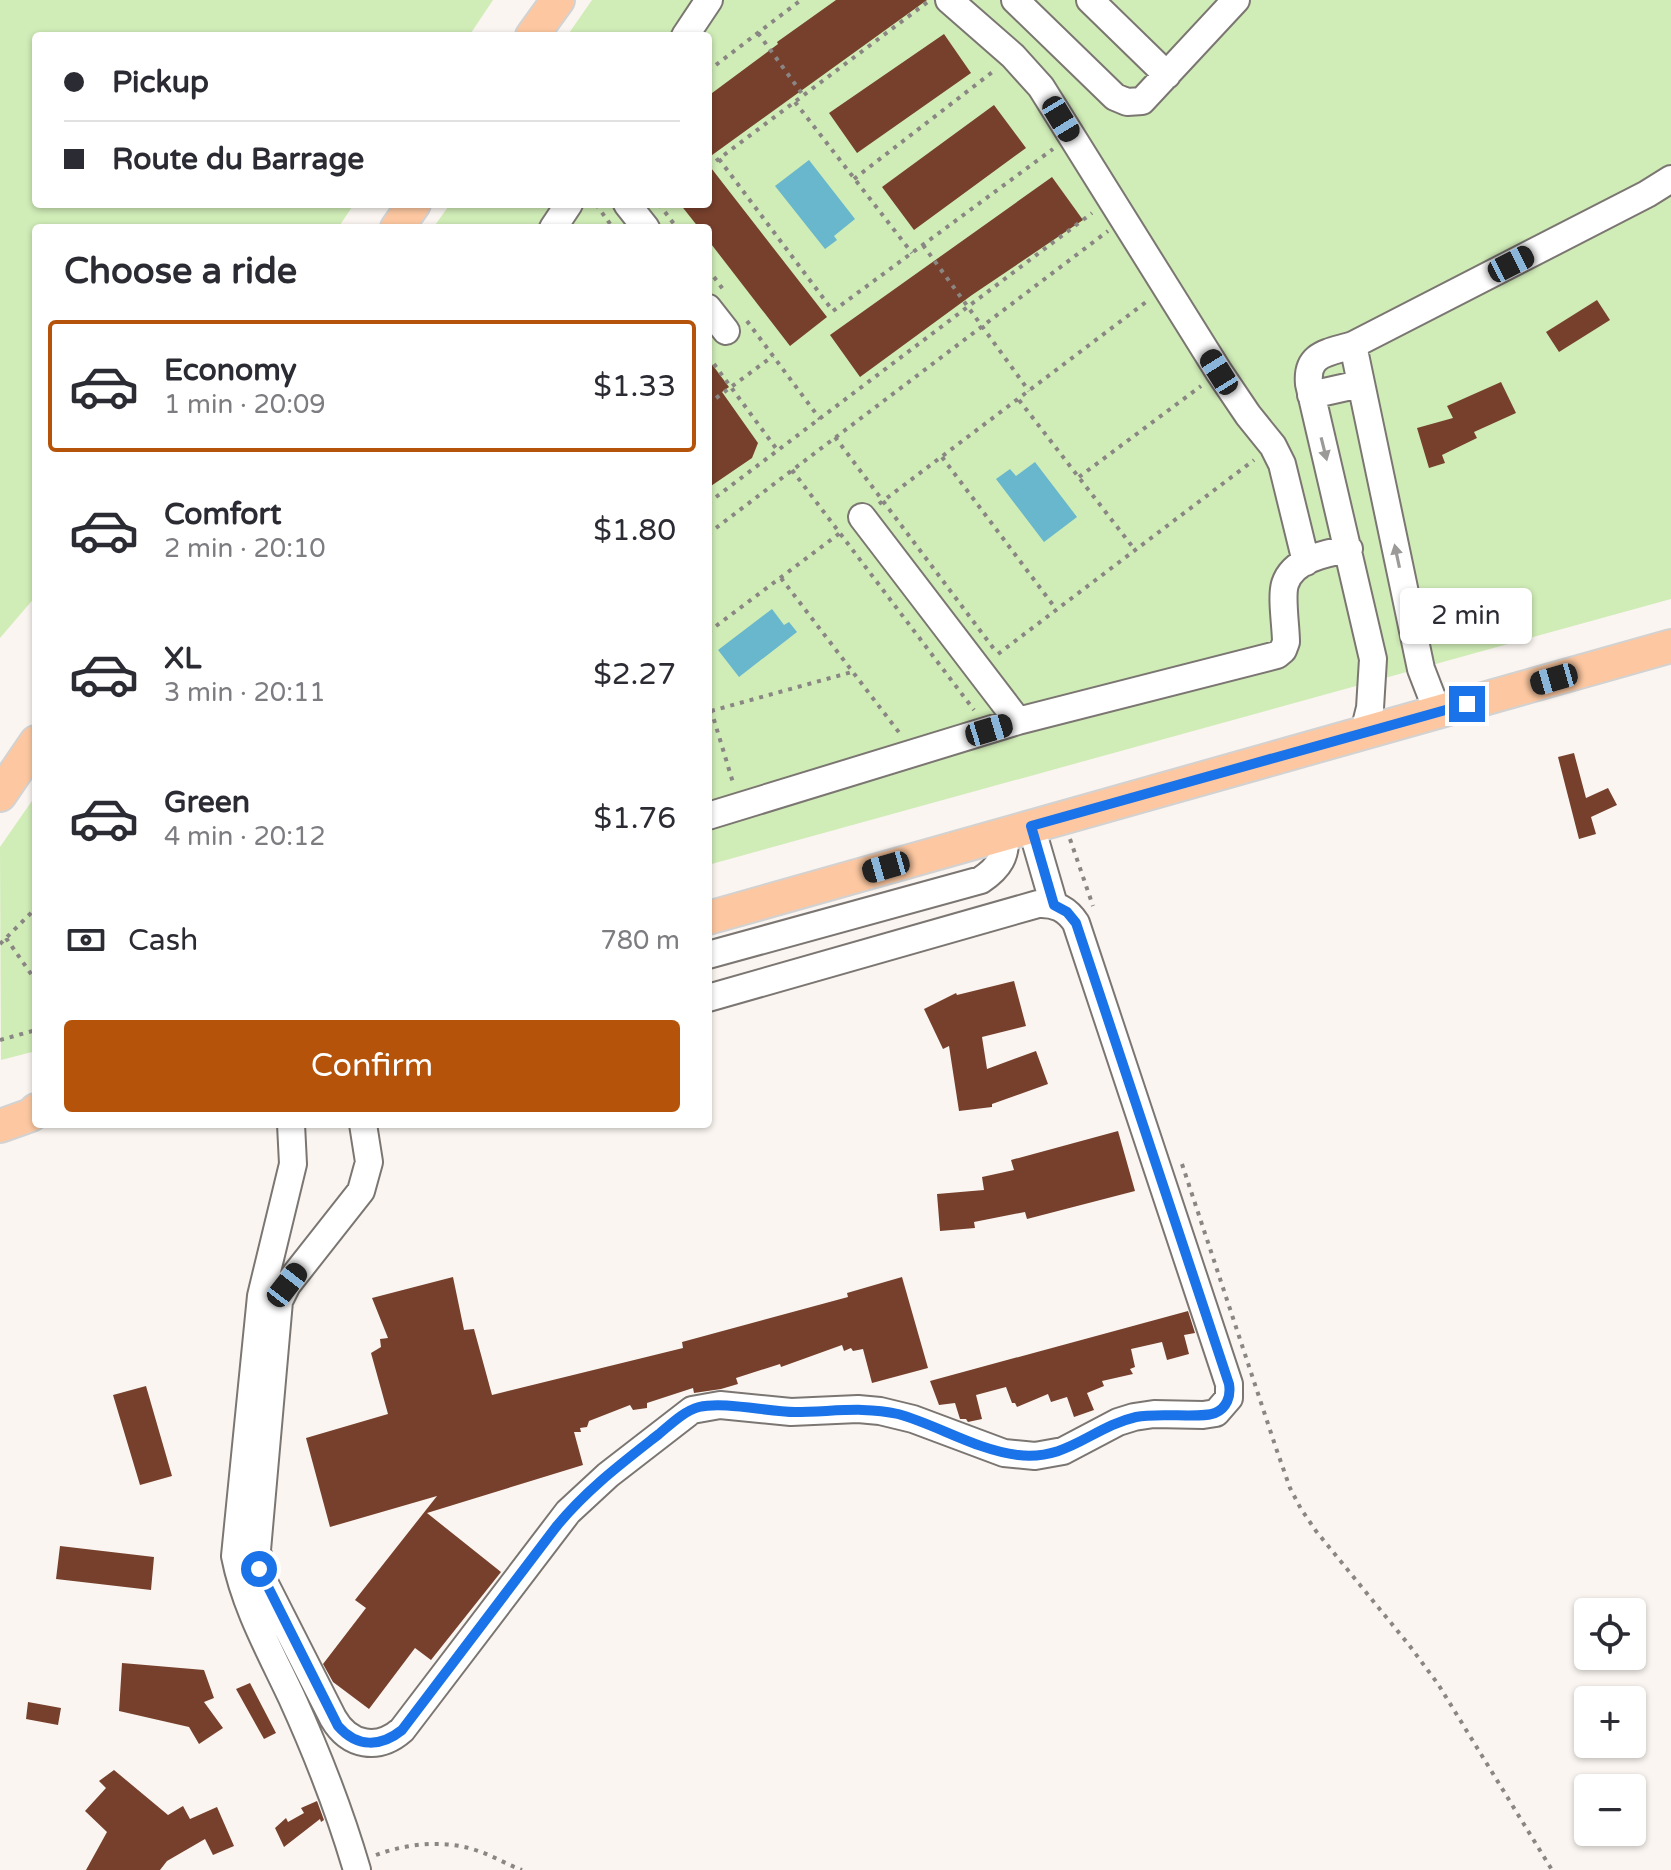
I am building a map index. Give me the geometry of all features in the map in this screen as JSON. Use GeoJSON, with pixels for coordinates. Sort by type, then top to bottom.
{"type":"FeatureCollection","features":[{"type":"Feature","properties":{"kind":"main road"},"geometry":{"type":"LineString","coordinates":[[535,32],[558,0]]}},
{"type":"Feature","properties":{"kind":"main road"},"geometry":{"type":"LineString","coordinates":[[712,917],[1671,646]]}},
{"type":"Feature","properties":{"kind":"main road"},"geometry":{"type":"LineString","coordinates":[[0,795],[32,748]]}},
{"type":"Feature","properties":{"kind":"main road"},"geometry":{"type":"LineString","coordinates":[[0,1106],[32,1101]]}},
{"type":"Feature","properties":{"kind":"main road"},"geometry":{"type":"LineString","coordinates":[[0,1126],[32,1112]]}},
{"type":"Feature","properties":{"kind":"street"},"geometry":{"type":"LineString","coordinates":[[688,32],[709,0]]}},
{"type":"Feature","properties":{"kind":"street"},"geometry":{"type":"LineString","coordinates":[[949,0],[1013,56],[1041,87],[1219,372],[1273,446],[1282,464],[1306,562]]}},
{"type":"Feature","properties":{"kind":"street"},"geometry":{"type":"LineString","coordinates":[[1015,0],[1115,97],[1127,102],[1142,101],[1236,0]]}},
{"type":"Feature","properties":{"kind":"street"},"geometry":{"type":"LineString","coordinates":[[1090,0],[1167,75]]}},
{"type":"Feature","properties":{"kind":"street"},"geometry":{"type":"LineString","coordinates":[[1364,732],[1370,708],[1373,659],[1311,395],[1308,371],[1312,361],[1322,354],[1353,345],[1671,179]]}},
{"type":"Feature","properties":{"kind":"street"},"geometry":{"type":"LineString","coordinates":[[630,208],[643,224]]}},
{"type":"Feature","properties":{"kind":"street"},"geometry":{"type":"LineString","coordinates":[[717,301],[735,325]]}},
{"type":"Feature","properties":{"kind":"street"},"geometry":{"type":"LineString","coordinates":[[1353,345],[1421,669],[1438,713]]}},
{"type":"Feature","properties":{"kind":"street"},"geometry":{"type":"LineString","coordinates":[[1311,395],[1360,384]]}},
{"type":"Feature","properties":{"kind":"street"},"geometry":{"type":"LineString","coordinates":[[872,509],[1018,721]]}},
{"type":"Feature","properties":{"kind":"street"},"geometry":{"type":"LineString","coordinates":[[712,815],[1018,721],[1277,655],[1286,642],[1285,585],[1296,568],[1314,557],[1349,549]]}},
{"type":"Feature","properties":{"kind":"street"},"geometry":{"type":"LineString","coordinates":[[712,954],[981,880],[995,871],[1003,859],[1006,845],[1018,830],[1054,905]]}},
{"type":"Feature","properties":{"kind":"street"},"geometry":{"type":"LineString","coordinates":[[364,1128],[369,1162],[361,1191],[287,1285],[279,1301],[257,1550],[263,1580],[333,1718],[344,1734],[353,1739],[371,1744],[393,1738],[402,1730],[580,1499],[692,1410],[720,1405],[791,1412],[880,1411],[913,1419],[1004,1453],[1035,1456],[1063,1451],[1134,1417],[1154,1414],[1210,1415],[1226,1404],[1229,1384],[1076,923],[1067,912],[1054,905],[1038,904],[712,997]]}},
{"type":"Feature","properties":{"kind":"street"},"geometry":{"type":"LineString","coordinates":[[291,1128],[293,1164],[261,1296],[235,1556],[245,1597],[302,1721],[356,1866]]}},
{"type":"Feature","properties":{"kind":"path"},"geometry":{"type":"LineString","coordinates":[[712,68],[801,0]]}},
{"type":"Feature","properties":{"kind":"path"},"geometry":{"type":"LineString","coordinates":[[712,164],[931,0]]}},
{"type":"Feature","properties":{"kind":"path"},"geometry":{"type":"LineString","coordinates":[[758,33],[803,95]]}},
{"type":"Feature","properties":{"kind":"path"},"geometry":{"type":"LineString","coordinates":[[854,179],[1013,56]]}},
{"type":"Feature","properties":{"kind":"path"},"geometry":{"type":"LineString","coordinates":[[795,102],[912,253]]}},
{"type":"Feature","properties":{"kind":"path"},"geometry":{"type":"LineString","coordinates":[[719,159],[833,311],[1071,136]]}},
{"type":"Feature","properties":{"kind":"path"},"geometry":{"type":"LineString","coordinates":[[712,500],[968,307],[1117,209]]}},
{"type":"Feature","properties":{"kind":"path"},"geometry":{"type":"LineString","coordinates":[[712,531],[981,326],[1117,209]]}},
{"type":"Feature","properties":{"kind":"path"},"geometry":{"type":"LineString","coordinates":[[923,245],[1029,391]]}},
{"type":"Feature","properties":{"kind":"path"},"geometry":{"type":"LineString","coordinates":[[712,629],[1165,287]]}},
{"type":"Feature","properties":{"kind":"path"},"geometry":{"type":"LineString","coordinates":[[735,325],[773,356],[820,419]]}},
{"type":"Feature","properties":{"kind":"path"},"geometry":{"type":"LineString","coordinates":[[712,401],[773,356]]}},
{"type":"Feature","properties":{"kind":"path"},"geometry":{"type":"LineString","coordinates":[[712,361],[778,451]]}},
{"type":"Feature","properties":{"kind":"path"},"geometry":{"type":"LineString","coordinates":[[1079,477],[1219,372]]}},
{"type":"Feature","properties":{"kind":"path"},"geometry":{"type":"LineString","coordinates":[[1019,399],[1135,550]]}},
{"type":"Feature","properties":{"kind":"path"},"geometry":{"type":"LineString","coordinates":[[835,437],[872,509],[1006,665]]}},
{"type":"Feature","properties":{"kind":"path"},"geometry":{"type":"LineString","coordinates":[[998,654],[1273,446]]}},
{"type":"Feature","properties":{"kind":"path"},"geometry":{"type":"LineString","coordinates":[[942,457],[1056,609]]}},
{"type":"Feature","properties":{"kind":"path"},"geometry":{"type":"LineString","coordinates":[[792,470],[989,730]]}},
{"type":"Feature","properties":{"kind":"path"},"geometry":{"type":"LineString","coordinates":[[781,578],[915,753]]}},
{"type":"Feature","properties":{"kind":"path"},"geometry":{"type":"LineString","coordinates":[[712,711],[853,671]]}},
{"type":"Feature","properties":{"kind":"path"},"geometry":{"type":"LineString","coordinates":[[712,714],[740,806]]}},
{"type":"Feature","properties":{"kind":"path"},"geometry":{"type":"LineString","coordinates":[[1062,817],[1093,906]]}},
{"type":"Feature","properties":{"kind":"path"},"geometry":{"type":"LineString","coordinates":[[0,944],[32,912]]}},
{"type":"Feature","properties":{"kind":"path"},"geometry":{"type":"LineString","coordinates":[[6,938],[32,975]]}},
{"type":"Feature","properties":{"kind":"path"},"geometry":{"type":"LineString","coordinates":[[0,1040],[32,1031]]}},
{"type":"Feature","properties":{"kind":"path"},"geometry":{"type":"LineString","coordinates":[[1179,1155],[1295,1498],[1316,1531],[1438,1684],[1552,1870]]}},
{"type":"Feature","properties":{"kind":"path"},"geometry":{"type":"LineString","coordinates":[[356,1866],[400,1847],[442,1844],[481,1851],[522,1870]]}},
{"type":"Feature","properties":{"kind":"green space"},"geometry":{"type":"Polygon","coordinates":[[[0,0],[493,0],[472,32],[32,32],[32,208],[351,208],[341,224],[32,224],[32,601],[0,638],[0,0]]]}},
{"type":"Feature","properties":{"kind":"green space"},"geometry":{"type":"Polygon","coordinates":[[[592,0],[1671,0],[1671,599],[712,864],[712,224],[436,224],[447,208],[712,208],[712,32],[570,32],[592,0]]]}},
{"type":"Feature","properties":{"kind":"green space"},"geometry":{"type":"Polygon","coordinates":[[[32,801],[32,1052],[1,1060],[0,847],[32,801]]]}},
{"type":"Feature","properties":{"kind":"water"},"geometry":{"type":"Polygon","coordinates":[[[809,160],[855,219],[834,236],[837,240],[825,249],[775,186],[809,160]]]}},
{"type":"Feature","properties":{"kind":"water"},"geometry":{"type":"Polygon","coordinates":[[[1035,462],[1077,517],[1044,542],[996,479],[1010,469],[1016,476],[1035,462]]]}},
{"type":"Feature","properties":{"kind":"water"},"geometry":{"type":"Polygon","coordinates":[[[772,609],[784,625],[789,622],[797,632],[739,677],[718,650],[772,609]]]}},
{"type":"Feature","properties":{"kind":"building"},"geometry":{"type":"Polygon","coordinates":[[[836,0],[927,0],[712,155],[712,93],[836,0]]]}},
{"type":"Feature","properties":{"kind":"building"},"geometry":{"type":"Polygon","coordinates":[[[944,34],[971,73],[857,153],[829,113],[944,34]]]}},
{"type":"Feature","properties":{"kind":"building"},"geometry":{"type":"Polygon","coordinates":[[[994,105],[1026,148],[914,230],[882,187],[994,105]]]}},
{"type":"Feature","properties":{"kind":"building"},"geometry":{"type":"Polygon","coordinates":[[[712,169],[827,317],[790,346],[712,245],[712,224],[696,224],[683,208],[712,208],[712,169]]]}},
{"type":"Feature","properties":{"kind":"building"},"geometry":{"type":"Polygon","coordinates":[[[1052,177],[1083,220],[972,295],[860,377],[830,335],[1052,177]]]}},
{"type":"Feature","properties":{"kind":"building"},"geometry":{"type":"Polygon","coordinates":[[[1597,300],[1610,320],[1559,352],[1546,332],[1597,300]]]}},
{"type":"Feature","properties":{"kind":"building"},"geometry":{"type":"Polygon","coordinates":[[[712,364],[729,387],[722,392],[758,443],[752,458],[712,485],[712,364]]]}},
{"type":"Feature","properties":{"kind":"building"},"geometry":{"type":"Polygon","coordinates":[[[1501,382],[1516,413],[1474,432],[1477,438],[1442,455],[1445,463],[1429,468],[1417,428],[1453,418],[1447,406],[1501,382]]]}},
{"type":"Feature","properties":{"kind":"building"},"geometry":{"type":"Polygon","coordinates":[[[1574,753],[1586,798],[1608,788],[1617,805],[1591,817],[1596,834],[1579,839],[1558,757],[1574,753]]]}},
{"type":"Feature","properties":{"kind":"building"},"geometry":{"type":"Polygon","coordinates":[[[1014,981],[1026,1026],[982,1037],[987,1069],[1036,1051],[1048,1084],[992,1104],[992,1107],[959,1111],[949,1046],[943,1049],[924,1009],[956,993],[1014,981]]]}},
{"type":"Feature","properties":{"kind":"building"},"geometry":{"type":"Polygon","coordinates":[[[1118,1131],[1135,1191],[1027,1219],[1025,1212],[974,1222],[975,1228],[940,1231],[937,1194],[984,1190],[982,1177],[1014,1170],[1011,1160],[1118,1131]]]}},
{"type":"Feature","properties":{"kind":"building"},"geometry":{"type":"Polygon","coordinates":[[[453,1277],[464,1330],[474,1329],[492,1395],[683,1348],[682,1342],[848,1297],[847,1293],[902,1277],[928,1368],[872,1383],[863,1349],[844,1351],[842,1345],[781,1367],[780,1364],[736,1378],[738,1384],[721,1389],[694,1393],[693,1388],[647,1403],[647,1408],[633,1410],[630,1405],[589,1421],[587,1427],[580,1428],[581,1432],[574,1432],[583,1465],[427,1513],[501,1572],[431,1660],[415,1648],[369,1709],[333,1682],[323,1664],[366,1608],[355,1600],[437,1496],[330,1527],[306,1438],[388,1414],[371,1353],[381,1347],[380,1339],[388,1338],[372,1298],[453,1277]]]}},
{"type":"Feature","properties":{"kind":"building"},"geometry":{"type":"Polygon","coordinates":[[[1188,1311],[1195,1333],[1184,1335],[1189,1354],[1167,1360],[1162,1342],[1131,1349],[1135,1367],[1130,1369],[1133,1374],[1102,1381],[1104,1386],[1087,1393],[1094,1410],[1074,1417],[1067,1397],[1051,1402],[1048,1394],[1017,1407],[1012,1403],[1006,1387],[976,1395],[982,1419],[968,1422],[960,1419],[955,1403],[939,1405],[930,1381],[1188,1311]]]}},
{"type":"Feature","properties":{"kind":"building"},"geometry":{"type":"Polygon","coordinates":[[[146,1386],[172,1476],[140,1485],[113,1395],[146,1386]]]}},
{"type":"Feature","properties":{"kind":"building"},"geometry":{"type":"Polygon","coordinates":[[[60,1546],[154,1557],[151,1590],[56,1579],[60,1546]]]}},
{"type":"Feature","properties":{"kind":"building"},"geometry":{"type":"Polygon","coordinates":[[[122,1663],[204,1670],[214,1698],[204,1702],[223,1728],[199,1744],[189,1727],[119,1711],[122,1663]]]}},
{"type":"Feature","properties":{"kind":"building"},"geometry":{"type":"Polygon","coordinates":[[[250,1683],[276,1733],[264,1739],[236,1689],[250,1683]]]}},
{"type":"Feature","properties":{"kind":"building"},"geometry":{"type":"Polygon","coordinates":[[[28,1702],[61,1708],[58,1725],[26,1719],[28,1702]]]}},
{"type":"Feature","properties":{"kind":"building"},"geometry":{"type":"Polygon","coordinates":[[[114,1770],[168,1815],[183,1806],[190,1819],[217,1807],[234,1846],[213,1855],[205,1839],[167,1861],[160,1870],[86,1870],[107,1832],[85,1811],[106,1788],[99,1781],[114,1770]]]}},
{"type":"Feature","properties":{"kind":"building"},"geometry":{"type":"Polygon","coordinates":[[[317,1801],[324,1820],[321,1822],[320,1819],[284,1847],[275,1828],[286,1818],[288,1822],[304,1813],[301,1808],[317,1801]]]}},
{"type":"Feature","properties":{"kind":"route"},"geometry":{"type":"LineString","coordinates":[[259,1569],[338,1726],[353,1739],[380,1743],[402,1730],[580,1499],[684,1414],[699,1407],[720,1405],[791,1412],[880,1411],[913,1419],[1004,1453],[1035,1456],[1076,1446],[1118,1422],[1134,1417],[1174,1413],[1210,1415],[1221,1410],[1229,1398],[1229,1384],[1076,923],[1067,912],[1054,905],[1031,826],[1467,704]]}}]}
